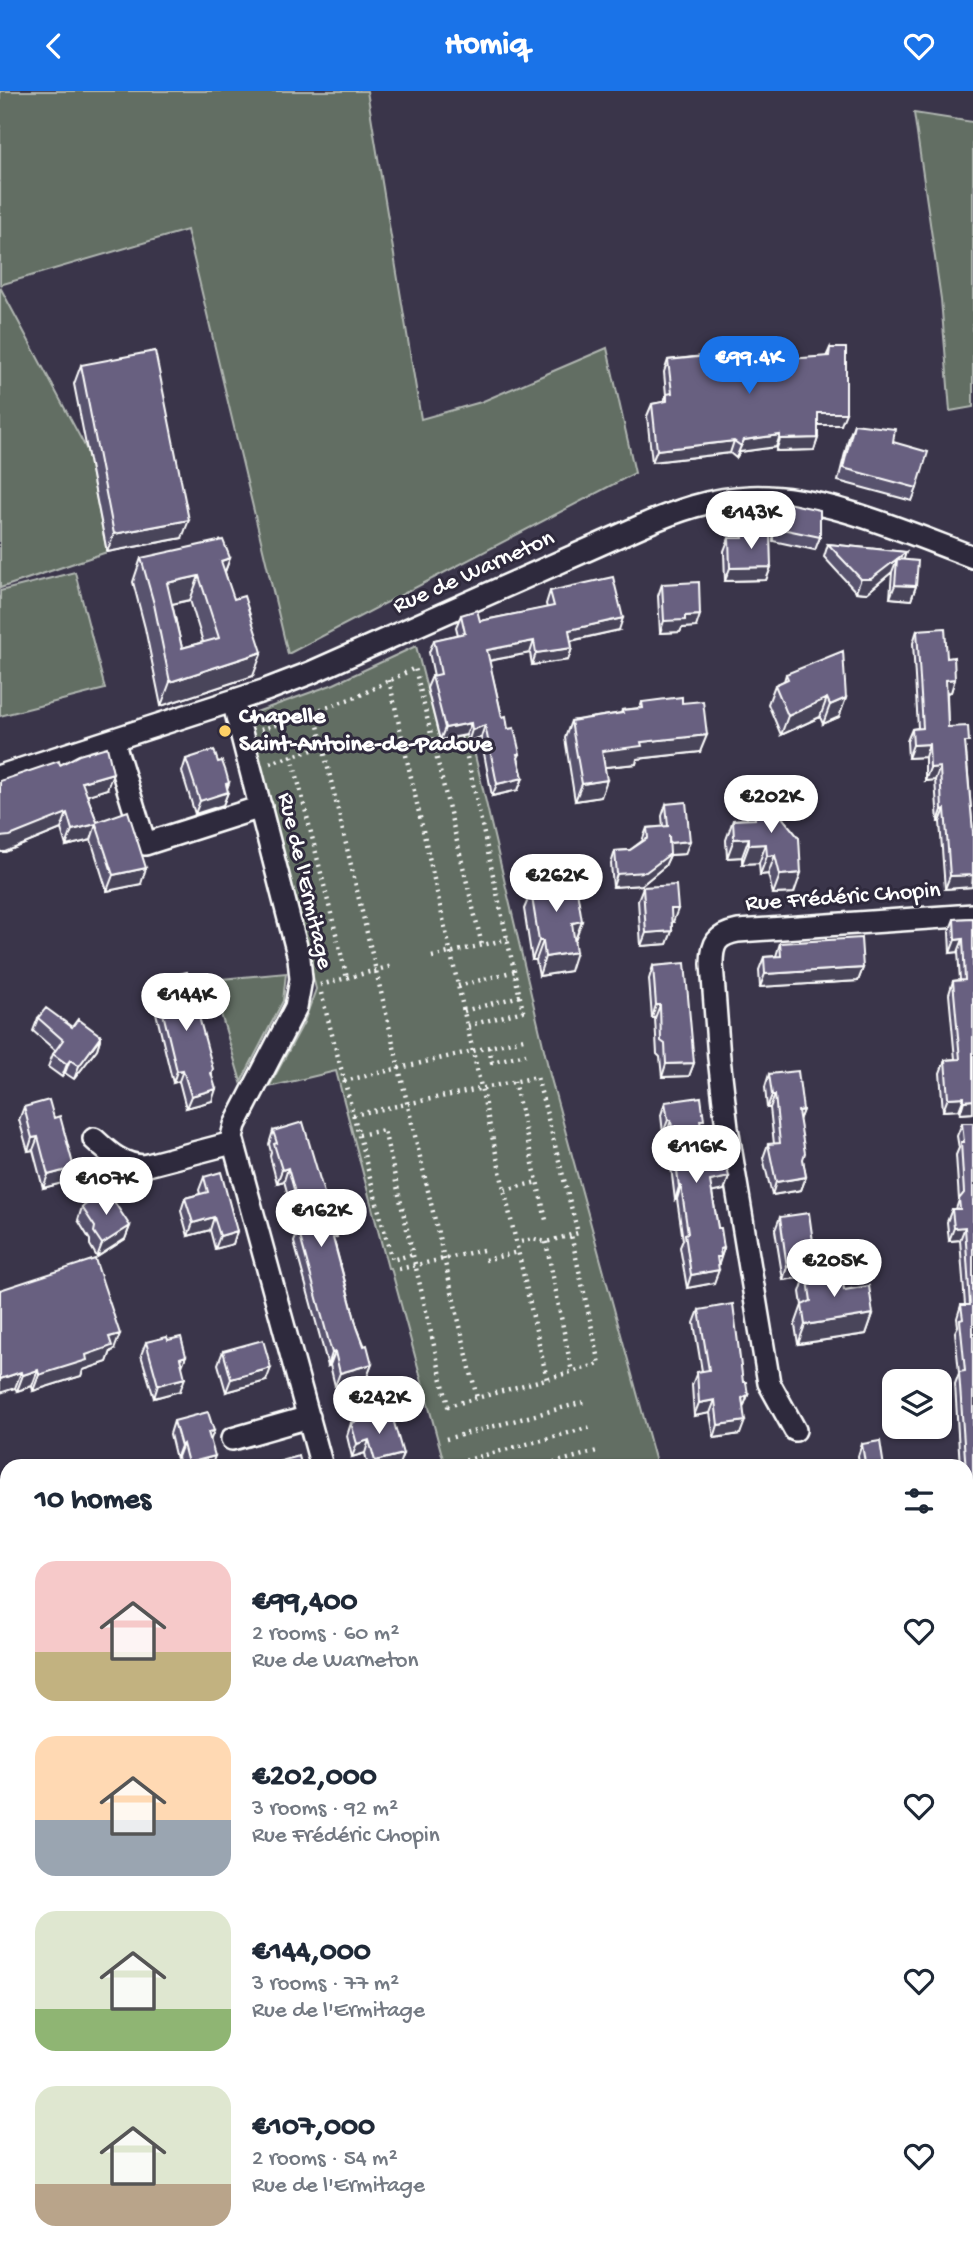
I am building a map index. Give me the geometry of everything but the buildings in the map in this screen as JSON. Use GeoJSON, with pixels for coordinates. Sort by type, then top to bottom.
{"type":"FeatureCollection","features":[{"type":"Feature","properties":{"kind":"street","name":"Rue de Warneton"},"geometry":{"type":"LineString","coordinates":[[0,776],[278,686],[348,658],[661,518],[717,501],[758,497],[804,502],[883,524],[973,557]]}},
{"type":"Feature","properties":{"kind":"street","name":"Rue de l'Ermitage"},"geometry":{"type":"LineString","coordinates":[[232,1143],[235,1125],[292,1018],[302,979],[299,958],[233,701]]}},
{"type":"Feature","properties":{"kind":"street"},"geometry":{"type":"LineString","coordinates":[[113,740],[145,843],[261,807]]}},
{"type":"Feature","properties":{"kind":"street","name":"Rue Frédéric Chopin"},"geometry":{"type":"LineString","coordinates":[[795,1430],[769,1383],[723,1094],[712,964],[715,945],[726,933],[738,931],[973,915]]}},
{"type":"Feature","properties":{"kind":"street"},"geometry":{"type":"LineString","coordinates":[[94,1139],[117,1159],[144,1166],[232,1143],[321,1459]]}},
{"type":"Feature","properties":{"kind":"street"},"geometry":{"type":"LineString","coordinates":[[232,1439],[309,1417]]}},
{"type":"Feature","properties":{"kind":"path"},"geometry":{"type":"LineString","coordinates":[[261,742],[260,730],[356,697],[415,668],[482,945]]}},
{"type":"Feature","properties":{"kind":"path"},"geometry":{"type":"LineString","coordinates":[[389,680],[547,1379]]}},
{"type":"Feature","properties":{"kind":"path"},"geometry":{"type":"LineString","coordinates":[[314,713],[477,1398]]}},
{"type":"Feature","properties":{"kind":"path"},"geometry":{"type":"LineString","coordinates":[[433,744],[463,739],[523,1011],[467,1026]]}},
{"type":"Feature","properties":{"kind":"path"},"geometry":{"type":"LineString","coordinates":[[265,765],[323,747]]}},
{"type":"Feature","properties":{"kind":"path"},"geometry":{"type":"LineString","coordinates":[[292,756],[347,978]]}},
{"type":"Feature","properties":{"kind":"path"},"geometry":{"type":"LineString","coordinates":[[432,957],[508,939]]}},
{"type":"Feature","properties":{"kind":"path"},"geometry":{"type":"LineString","coordinates":[[319,986],[392,966]]}},
{"type":"Feature","properties":{"kind":"path"},"geometry":{"type":"LineString","coordinates":[[458,986],[515,971]]}},
{"type":"Feature","properties":{"kind":"path"},"geometry":{"type":"LineString","coordinates":[[316,972],[392,1260],[414,1254]]}},
{"type":"Feature","properties":{"kind":"path"},"geometry":{"type":"LineString","coordinates":[[464,1011],[520,996]]}},
{"type":"Feature","properties":{"kind":"path"},"geometry":{"type":"LineString","coordinates":[[344,1081],[528,1038]]}},
{"type":"Feature","properties":{"kind":"path"},"geometry":{"type":"LineString","coordinates":[[489,1048],[492,1062],[526,1054]]}},
{"type":"Feature","properties":{"kind":"path"},"geometry":{"type":"LineString","coordinates":[[354,1115],[537,1077],[578,1233],[546,1242],[531,1239],[516,1243]]}},
{"type":"Feature","properties":{"kind":"path"},"geometry":{"type":"LineString","coordinates":[[514,1081],[547,1220]]}},
{"type":"Feature","properties":{"kind":"path"},"geometry":{"type":"LineString","coordinates":[[359,1135],[384,1130],[449,1406],[600,1364],[571,1235]]}},
{"type":"Feature","properties":{"kind":"path"},"geometry":{"type":"LineString","coordinates":[[505,1190],[537,1182]]}},
{"type":"Feature","properties":{"kind":"path"},"geometry":{"type":"LineString","coordinates":[[546,1242],[572,1372]]}},
{"type":"Feature","properties":{"kind":"path"},"geometry":{"type":"LineString","coordinates":[[399,1269],[483,1250]]}},
{"type":"Feature","properties":{"kind":"path"},"geometry":{"type":"LineString","coordinates":[[485,1260],[518,1251]]}},
{"type":"Feature","properties":{"kind":"path"},"geometry":{"type":"LineString","coordinates":[[446,1439],[584,1402]]}},
{"type":"Feature","properties":{"kind":"path"},"geometry":{"type":"LineString","coordinates":[[471,1459],[591,1427]]}},
{"type":"Feature","properties":{"kind":"path"},"geometry":{"type":"LineString","coordinates":[[568,1459],[597,1451]]}},
{"type":"Feature","properties":{"kind":"green space"},"geometry":{"type":"Polygon","coordinates":[[[0,91],[367,91],[421,419],[481,402],[607,348],[635,473],[288,654],[187,230],[0,285],[0,91]]]}},
{"type":"Feature","properties":{"kind":"green space"},"geometry":{"type":"Polygon","coordinates":[[[914,113],[973,122],[973,407],[950,411],[941,299],[914,113]]]}},
{"type":"Feature","properties":{"kind":"green space"},"geometry":{"type":"Polygon","coordinates":[[[0,287],[87,450],[107,552],[0,588],[0,287]]]}},
{"type":"Feature","properties":{"kind":"green space"},"geometry":{"type":"Polygon","coordinates":[[[75,572],[105,689],[0,716],[0,591],[75,572]]]}},
{"type":"Feature","properties":{"kind":"green space"},"geometry":{"type":"Polygon","coordinates":[[[416,646],[440,740],[470,734],[550,1075],[655,1459],[443,1459],[391,1268],[388,1268],[336,1071],[269,1087],[304,1022],[316,989],[248,715],[334,684],[416,646]]]}},
{"type":"Feature","properties":{"kind":"green space"},"geometry":{"type":"Polygon","coordinates":[[[286,973],[283,1001],[241,1082],[211,980],[286,973]]]}},
{"type":"Feature","properties":{"kind":"place","name":"Chapelle Saint-Antoine-de-Padoue"},"geometry":{"type":"Point","coordinates":[225,731]}}]}
